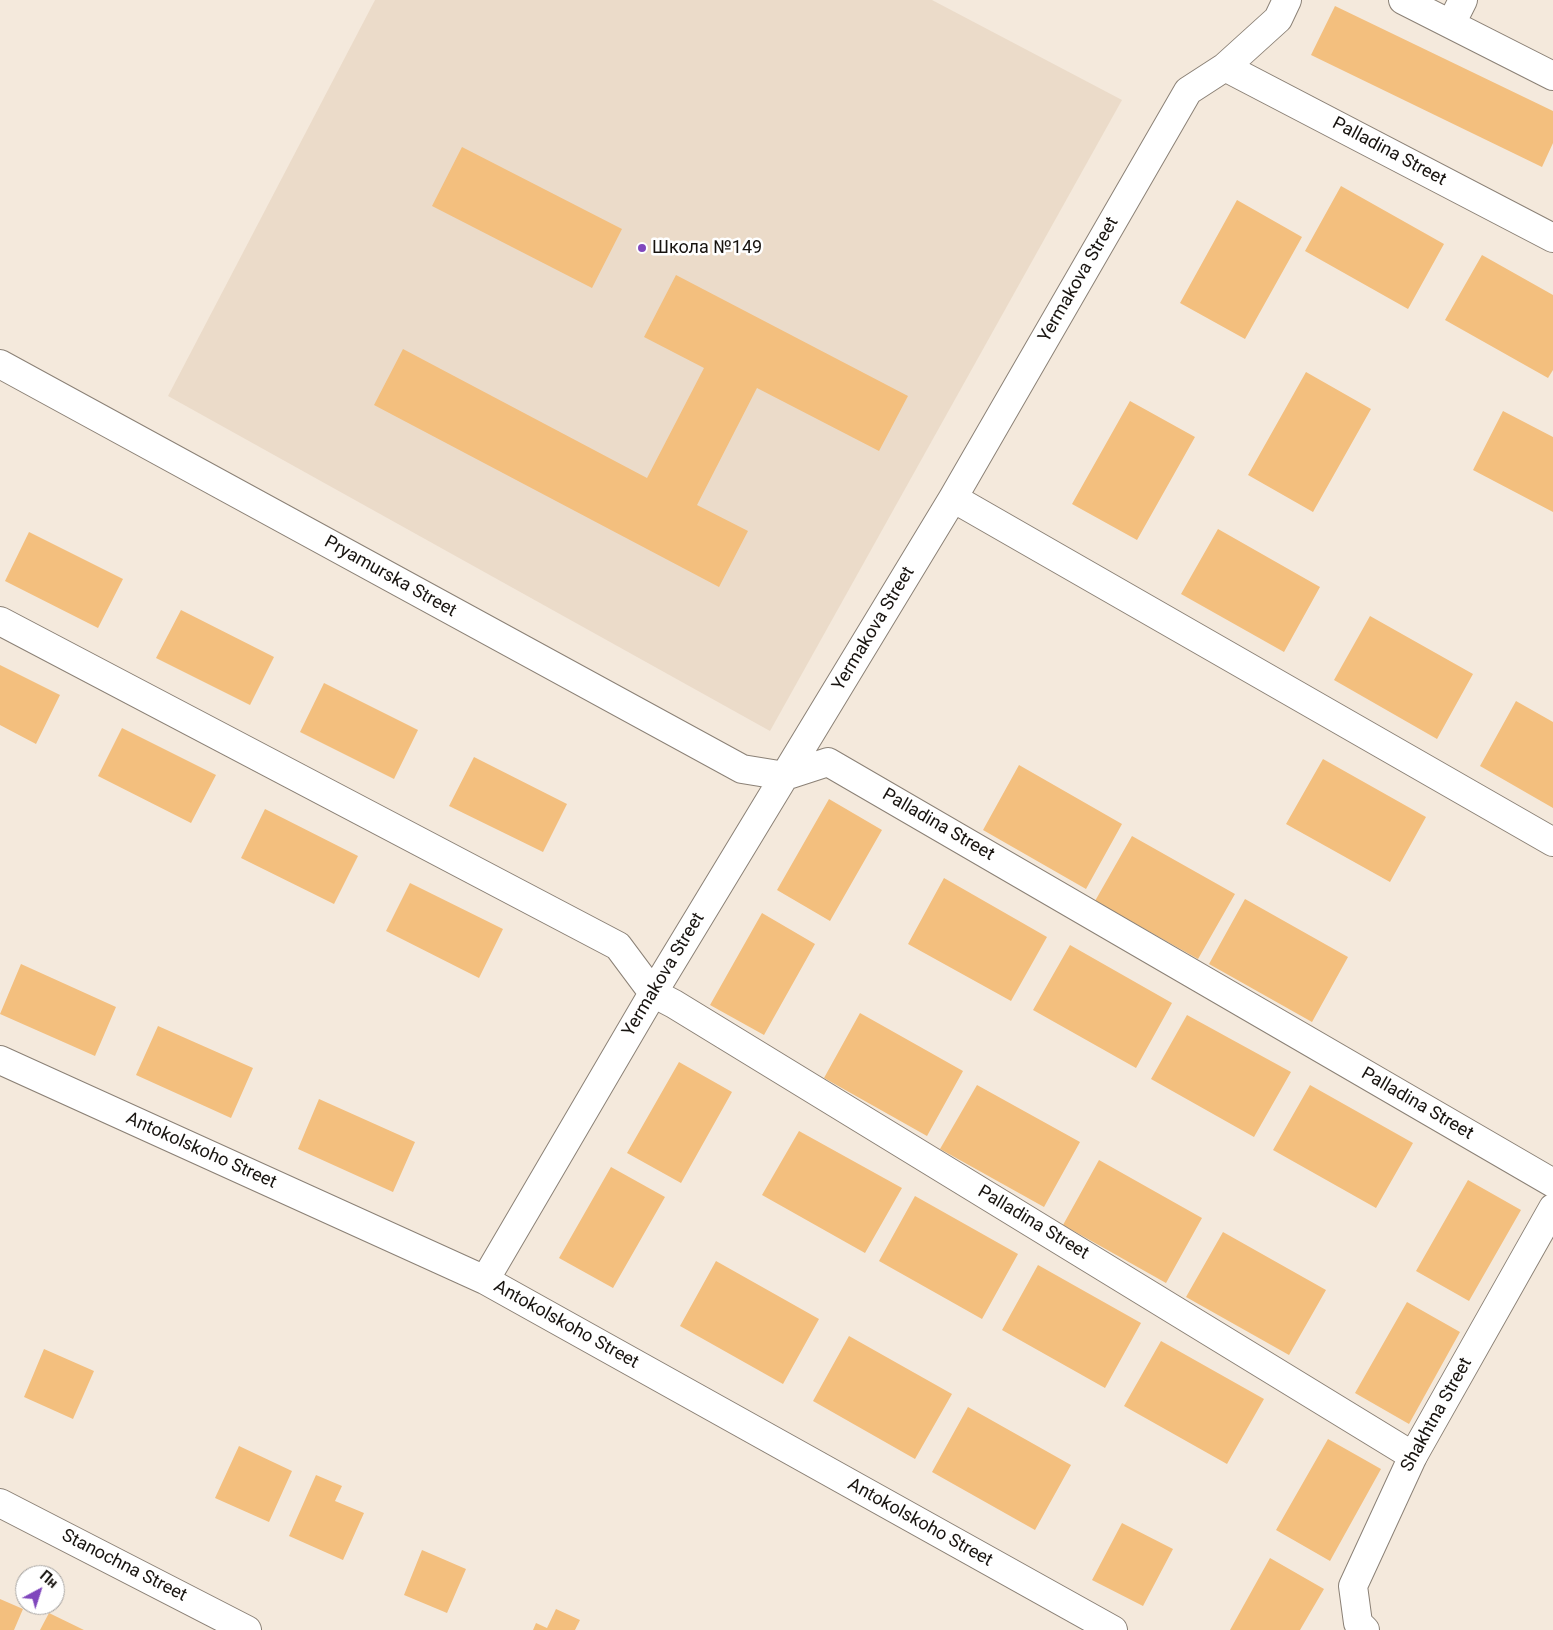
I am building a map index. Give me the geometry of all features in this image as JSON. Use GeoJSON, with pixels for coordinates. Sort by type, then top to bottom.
{"type":"FeatureCollection","features":[{"type":"Feature","properties":{"kind":"street","name":"Yermakova Street"},"geometry":{"type":"LineString","coordinates":[[485,1280],[652,993],[953,498],[1188,91],[1225,66],[1278,18],[1287,0]]}},
{"type":"Feature","properties":{"kind":"street"},"geometry":{"type":"LineString","coordinates":[[1403,0],[1553,76]]}},
{"type":"Feature","properties":{"kind":"street"},"geometry":{"type":"LineString","coordinates":[[1451,24],[1463,0]]}},
{"type":"Feature","properties":{"kind":"street","name":"Palladina Street"},"geometry":{"type":"LineString","coordinates":[[1225,66],[1553,238]]}},
{"type":"Feature","properties":{"kind":"street","name":"Pryamurska Street"},"geometry":{"type":"LineString","coordinates":[[0,364],[742,769],[785,776]]}},
{"type":"Feature","properties":{"kind":"street"},"geometry":{"type":"LineString","coordinates":[[953,498],[1553,842]]}},
{"type":"Feature","properties":{"kind":"street"},"geometry":{"type":"LineString","coordinates":[[0,621],[618,946],[652,993]]}},
{"type":"Feature","properties":{"kind":"street","name":"Palladina Street"},"geometry":{"type":"LineString","coordinates":[[785,776],[828,762],[1553,1183]]}},
{"type":"Feature","properties":{"kind":"street","name":"Palladina Street"},"geometry":{"type":"LineString","coordinates":[[652,993],[674,1004],[1413,1456]]}},
{"type":"Feature","properties":{"kind":"street","name":"Antokolskoho Street"},"geometry":{"type":"LineString","coordinates":[[0,1060],[485,1280],[1113,1630]]}},
{"type":"Feature","properties":{"kind":"street","name":"Shakhtna Street"},"geometry":{"type":"LineString","coordinates":[[1365,1630],[1358,1623],[1353,1586],[1413,1456],[1553,1208]]}},
{"type":"Feature","properties":{"kind":"street","name":"Stanochna Street"},"geometry":{"type":"LineString","coordinates":[[0,1503],[247,1630]]}},
{"type":"Feature","properties":{"kind":"shaded area","name":"Школа №149"},"geometry":{"type":"Polygon","coordinates":[[[375,0],[932,0],[1122,100],[770,731],[168,396],[375,0]]]}},
{"type":"Feature","properties":{"kind":"building"},"geometry":{"type":"Polygon","coordinates":[[[1335,6],[1553,111],[1553,143],[1542,167],[1311,55],[1335,6]]]}},
{"type":"Feature","properties":{"kind":"building"},"geometry":{"type":"Polygon","coordinates":[[[462,147],[622,229],[592,288],[432,206],[462,147]]]}},
{"type":"Feature","properties":{"kind":"building"},"geometry":{"type":"Polygon","coordinates":[[[1341,186],[1444,244],[1408,309],[1305,251],[1341,186]]]}},
{"type":"Feature","properties":{"kind":"building"},"geometry":{"type":"Polygon","coordinates":[[[1237,200],[1302,237],[1245,339],[1180,303],[1237,200]]]}},
{"type":"Feature","properties":{"kind":"building"},"geometry":{"type":"Polygon","coordinates":[[[1482,255],[1553,295],[1553,370],[1548,378],[1445,320],[1482,255]]]}},
{"type":"Feature","properties":{"kind":"building"},"geometry":{"type":"Polygon","coordinates":[[[676,275],[908,396],[879,451],[757,388],[697,505],[748,531],[719,587],[374,405],[403,349],[647,478],[704,368],[644,337],[676,275]]]}},
{"type":"Feature","properties":{"kind":"building"},"geometry":{"type":"Polygon","coordinates":[[[1306,372],[1371,409],[1313,512],[1248,475],[1306,372]]]}},
{"type":"Feature","properties":{"kind":"building"},"geometry":{"type":"Polygon","coordinates":[[[1130,401],[1195,437],[1137,540],[1072,504],[1130,401]]]}},
{"type":"Feature","properties":{"kind":"building"},"geometry":{"type":"Polygon","coordinates":[[[1503,411],[1553,437],[1553,512],[1473,470],[1503,411]]]}},
{"type":"Feature","properties":{"kind":"building"},"geometry":{"type":"Polygon","coordinates":[[[1218,529],[1320,587],[1284,652],[1181,594],[1218,529]]]}},
{"type":"Feature","properties":{"kind":"building"},"geometry":{"type":"Polygon","coordinates":[[[29,532],[123,579],[98,628],[5,581],[29,532]]]}},
{"type":"Feature","properties":{"kind":"building"},"geometry":{"type":"Polygon","coordinates":[[[181,610],[274,657],[250,705],[156,658],[181,610]]]}},
{"type":"Feature","properties":{"kind":"building"},"geometry":{"type":"Polygon","coordinates":[[[1370,616],[1473,674],[1437,739],[1334,680],[1370,616]]]}},
{"type":"Feature","properties":{"kind":"building"},"geometry":{"type":"Polygon","coordinates":[[[0,665],[60,695],[36,744],[0,725],[0,665]]]}},
{"type":"Feature","properties":{"kind":"building"},"geometry":{"type":"Polygon","coordinates":[[[324,683],[418,730],[394,779],[300,732],[324,683]]]}},
{"type":"Feature","properties":{"kind":"building"},"geometry":{"type":"Polygon","coordinates":[[[1516,701],[1553,722],[1553,808],[1480,766],[1516,701]]]}},
{"type":"Feature","properties":{"kind":"building"},"geometry":{"type":"Polygon","coordinates":[[[122,728],[216,775],[191,823],[98,776],[122,728]]]}},
{"type":"Feature","properties":{"kind":"building"},"geometry":{"type":"Polygon","coordinates":[[[474,757],[567,804],[543,852],[449,806],[474,757]]]}},
{"type":"Feature","properties":{"kind":"building"},"geometry":{"type":"Polygon","coordinates":[[[1323,759],[1426,817],[1390,882],[1286,824],[1323,759]]]}},
{"type":"Feature","properties":{"kind":"building"},"geometry":{"type":"Polygon","coordinates":[[[1019,765],[1122,824],[1086,889],[983,830],[1019,765]]]}},
{"type":"Feature","properties":{"kind":"building"},"geometry":{"type":"Polygon","coordinates":[[[829,799],[882,830],[830,921],[777,890],[829,799]]]}},
{"type":"Feature","properties":{"kind":"building"},"geometry":{"type":"Polygon","coordinates":[[[265,809],[358,856],[334,904],[241,858],[265,809]]]}},
{"type":"Feature","properties":{"kind":"building"},"geometry":{"type":"Polygon","coordinates":[[[1132,836],[1235,894],[1198,959],[1095,901],[1132,836]]]}},
{"type":"Feature","properties":{"kind":"building"},"geometry":{"type":"Polygon","coordinates":[[[944,878],[1047,937],[1011,1001],[908,944],[944,878]]]}},
{"type":"Feature","properties":{"kind":"building"},"geometry":{"type":"Polygon","coordinates":[[[410,883],[503,929],[479,978],[386,931],[410,883]]]}},
{"type":"Feature","properties":{"kind":"building"},"geometry":{"type":"Polygon","coordinates":[[[1245,899],[1348,957],[1312,1022],[1209,964],[1245,899]]]}},
{"type":"Feature","properties":{"kind":"building"},"geometry":{"type":"Polygon","coordinates":[[[762,913],[815,944],[764,1035],[710,1005],[762,913]]]}},
{"type":"Feature","properties":{"kind":"building"},"geometry":{"type":"Polygon","coordinates":[[[1070,945],[1172,1003],[1136,1068],[1033,1010],[1070,945]]]}},
{"type":"Feature","properties":{"kind":"building"},"geometry":{"type":"Polygon","coordinates":[[[21,964],[116,1007],[95,1056],[0,1014],[21,964]]]}},
{"type":"Feature","properties":{"kind":"building"},"geometry":{"type":"Polygon","coordinates":[[[860,1013],[963,1071],[927,1136],[824,1078],[860,1013]]]}},
{"type":"Feature","properties":{"kind":"building"},"geometry":{"type":"Polygon","coordinates":[[[1187,1015],[1291,1072],[1254,1137],[1151,1079],[1187,1015]]]}},
{"type":"Feature","properties":{"kind":"building"},"geometry":{"type":"Polygon","coordinates":[[[158,1026],[253,1068],[231,1118],[136,1075],[158,1026]]]}},
{"type":"Feature","properties":{"kind":"building"},"geometry":{"type":"Polygon","coordinates":[[[679,1062],[732,1092],[681,1183],[627,1153],[679,1062]]]}},
{"type":"Feature","properties":{"kind":"building"},"geometry":{"type":"Polygon","coordinates":[[[977,1085],[1080,1142],[1044,1207],[940,1149],[977,1085]]]}},
{"type":"Feature","properties":{"kind":"building"},"geometry":{"type":"Polygon","coordinates":[[[1310,1085],[1413,1143],[1376,1208],[1273,1150],[1310,1085]]]}},
{"type":"Feature","properties":{"kind":"building"},"geometry":{"type":"Polygon","coordinates":[[[319,1099],[415,1142],[393,1192],[298,1149],[319,1099]]]}},
{"type":"Feature","properties":{"kind":"building"},"geometry":{"type":"Polygon","coordinates":[[[799,1131],[902,1188],[865,1253],[762,1195],[799,1131]]]}},
{"type":"Feature","properties":{"kind":"building"},"geometry":{"type":"Polygon","coordinates":[[[1099,1160],[1202,1218],[1166,1283],[1063,1225],[1099,1160]]]}},
{"type":"Feature","properties":{"kind":"building"},"geometry":{"type":"Polygon","coordinates":[[[611,1167],[665,1197],[613,1288],[559,1258],[611,1167]]]}},
{"type":"Feature","properties":{"kind":"building"},"geometry":{"type":"Polygon","coordinates":[[[1468,1180],[1521,1210],[1469,1301],[1416,1271],[1468,1180]]]}},
{"type":"Feature","properties":{"kind":"building"},"geometry":{"type":"Polygon","coordinates":[[[915,1196],[1018,1254],[982,1319],[879,1261],[915,1196]]]}},
{"type":"Feature","properties":{"kind":"building"},"geometry":{"type":"Polygon","coordinates":[[[1223,1232],[1326,1290],[1289,1355],[1186,1297],[1223,1232]]]}},
{"type":"Feature","properties":{"kind":"building"},"geometry":{"type":"Polygon","coordinates":[[[716,1261],[819,1319],[783,1384],[680,1326],[716,1261]]]}},
{"type":"Feature","properties":{"kind":"building"},"geometry":{"type":"Polygon","coordinates":[[[1038,1265],[1141,1323],[1105,1388],[1002,1330],[1038,1265]]]}},
{"type":"Feature","properties":{"kind":"building"},"geometry":{"type":"Polygon","coordinates":[[[1407,1302],[1460,1332],[1409,1424],[1355,1393],[1407,1302]]]}},
{"type":"Feature","properties":{"kind":"building"},"geometry":{"type":"Polygon","coordinates":[[[849,1336],[952,1394],[915,1459],[813,1401],[849,1336]]]}},
{"type":"Feature","properties":{"kind":"building"},"geometry":{"type":"Polygon","coordinates":[[[1161,1341],[1264,1399],[1227,1464],[1124,1406],[1161,1341]]]}},
{"type":"Feature","properties":{"kind":"building"},"geometry":{"type":"Polygon","coordinates":[[[44,1349],[94,1371],[73,1419],[24,1397],[44,1349]]]}},
{"type":"Feature","properties":{"kind":"building"},"geometry":{"type":"Polygon","coordinates":[[[968,1407],[1071,1465],[1035,1530],[932,1472],[968,1407]]]}},
{"type":"Feature","properties":{"kind":"building"},"geometry":{"type":"Polygon","coordinates":[[[1328,1439],[1381,1469],[1330,1561],[1276,1530],[1328,1439]]]}},
{"type":"Feature","properties":{"kind":"building"},"geometry":{"type":"Polygon","coordinates":[[[239,1446],[292,1471],[269,1522],[215,1498],[239,1446]]]}},
{"type":"Feature","properties":{"kind":"building"},"geometry":{"type":"Polygon","coordinates":[[[316,1475],[342,1486],[335,1501],[364,1513],[343,1560],[289,1536],[316,1475]]]}},
{"type":"Feature","properties":{"kind":"building"},"geometry":{"type":"Polygon","coordinates":[[[1122,1523],[1173,1549],[1143,1606],[1092,1580],[1122,1523]]]}},
{"type":"Feature","properties":{"kind":"building"},"geometry":{"type":"Polygon","coordinates":[[[422,1550],[466,1569],[447,1613],[404,1595],[422,1550]]]}},
{"type":"Feature","properties":{"kind":"building"},"geometry":{"type":"Polygon","coordinates":[[[1270,1558],[1324,1589],[1300,1630],[1230,1630],[1270,1558]]]}},
{"type":"Feature","properties":{"kind":"building"},"geometry":{"type":"Polygon","coordinates":[[[0,1599],[15,1606],[15,1615],[20,1615],[14,1630],[0,1630],[0,1599]]]}},
{"type":"Feature","properties":{"kind":"building"},"geometry":{"type":"Polygon","coordinates":[[[556,1609],[580,1620],[575,1630],[533,1630],[536,1623],[547,1628],[556,1609]]]}},
{"type":"Feature","properties":{"kind":"building"},"geometry":{"type":"Polygon","coordinates":[[[48,1615],[53,1615],[84,1630],[40,1630],[48,1615]]]}},
{"type":"Feature","properties":{"kind":"place","name":"Школа №149"},"geometry":{"type":"Point","coordinates":[642,248]}}]}
